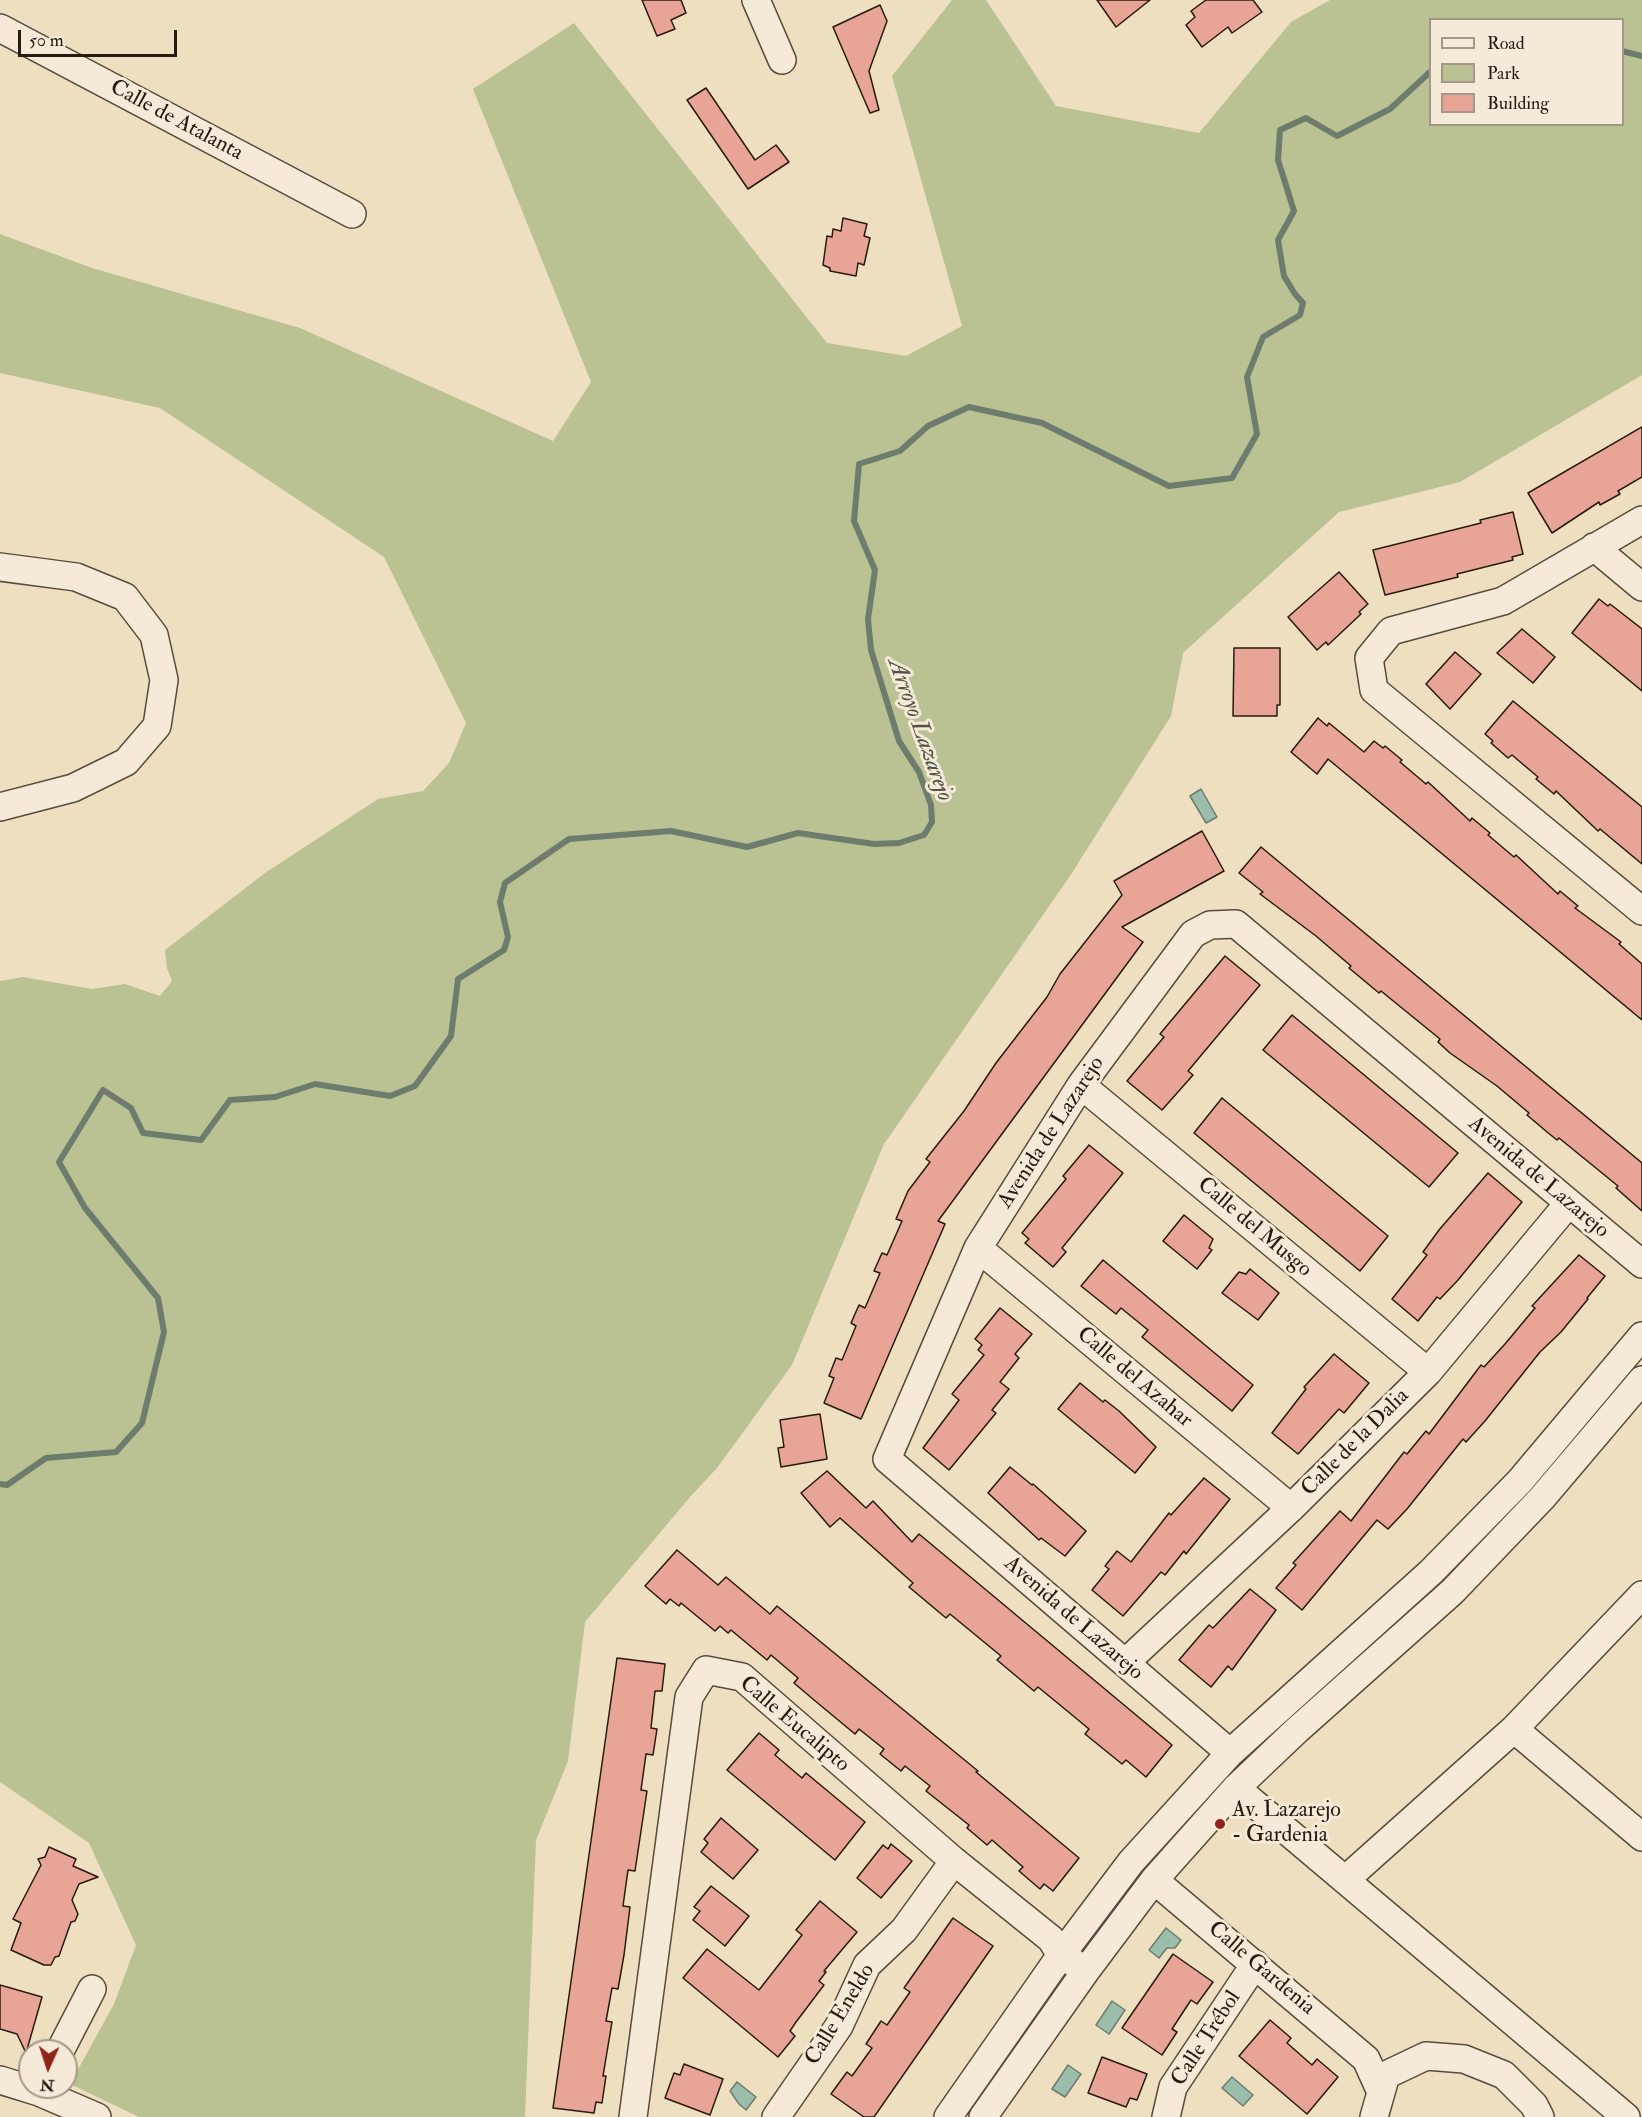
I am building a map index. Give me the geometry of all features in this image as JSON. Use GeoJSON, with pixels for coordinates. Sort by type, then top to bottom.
{"type":"FeatureCollection","features":[{"type":"Feature","properties":{"kind":"street"},"geometry":{"type":"LineString","coordinates":[[756,0],[782,60]]}},
{"type":"Feature","properties":{"kind":"street","name":"Calle de Atalanta"},"geometry":{"type":"LineString","coordinates":[[0,28],[352,214]]}},
{"type":"Feature","properties":{"kind":"street"},"geometry":{"type":"LineString","coordinates":[[1642,520],[1503,602],[1391,631],[1369,658],[1374,690],[1642,911]]}},
{"type":"Feature","properties":{"kind":"street"},"geometry":{"type":"LineString","coordinates":[[1594,548],[1642,587]]}},
{"type":"Feature","properties":{"kind":"street"},"geometry":{"type":"LineString","coordinates":[[0,567],[76,577],[125,597],[154,636],[164,680],[157,726],[126,762],[73,788],[0,807]]}},
{"type":"Feature","properties":{"kind":"street","name":"Avenida de Lazarejo"},"geometry":{"type":"LineString","coordinates":[[1230,1753],[887,1459],[978,1248],[1081,1085],[1193,934],[1210,925],[1236,924],[1642,1264]]}},
{"type":"Feature","properties":{"kind":"street","name":"Calle del Musgo"},"geometry":{"type":"LineString","coordinates":[[1081,1085],[1428,1372]]}},
{"type":"Feature","properties":{"kind":"street","name":"Calle de la Dalia"},"geometry":{"type":"LineString","coordinates":[[1125,1663],[1291,1508],[1428,1372],[1568,1204]]}},
{"type":"Feature","properties":{"kind":"street","name":"Calle del Azahar"},"geometry":{"type":"LineString","coordinates":[[978,1248],[1291,1508]]}},
{"type":"Feature","properties":{"kind":"street"},"geometry":{"type":"LineString","coordinates":[[948,2117],[1061,1955],[1131,1862],[1230,1753],[1431,1572],[1520,1481],[1642,1336]]}},
{"type":"Feature","properties":{"kind":"street"},"geometry":{"type":"LineString","coordinates":[[983,2117],[1085,1972],[1155,1880],[1236,1788],[1296,1730],[1453,1591],[1542,1498],[1642,1380]]}},
{"type":"Feature","properties":{"kind":"street"},"geometry":{"type":"LineString","coordinates":[[1345,1880],[1514,1729],[1642,1595]]}},
{"type":"Feature","properties":{"kind":"street","name":"Calle Eucalipto"},"geometry":{"type":"LineString","coordinates":[[633,2117],[689,1697],[706,1670],[742,1677],[954,1861],[1052,1939],[1061,1955],[1085,1972]]}},
{"type":"Feature","properties":{"kind":"street"},"geometry":{"type":"LineString","coordinates":[[1514,1729],[1642,1837]]}},
{"type":"Feature","properties":{"kind":"street"},"geometry":{"type":"LineString","coordinates":[[1236,1788],[1626,2117]]}},
{"type":"Feature","properties":{"kind":"street","name":"Calle Eneldo"},"geometry":{"type":"LineString","coordinates":[[776,2117],[839,2025],[867,1965],[904,1929],[954,1861]]}},
{"type":"Feature","properties":{"kind":"street","name":"Calle Gardenia"},"geometry":{"type":"LineString","coordinates":[[1155,1880],[1366,2059],[1380,2090]]}},
{"type":"Feature","properties":{"kind":"street","name":"Calle Trébol"},"geometry":{"type":"LineString","coordinates":[[1166,2117],[1173,2087],[1255,1964]]}},
{"type":"Feature","properties":{"kind":"street"},"geometry":{"type":"LineString","coordinates":[[66,2039],[92,1989]]}},
{"type":"Feature","properties":{"kind":"street"},"geometry":{"type":"LineString","coordinates":[[1374,2117],[1386,2075],[1426,2056],[1464,2059],[1504,2075],[1534,2105],[1540,2117]]}},
{"type":"Feature","properties":{"kind":"street"},"geometry":{"type":"LineString","coordinates":[[1366,2059],[1405,2064]]}},
{"type":"Feature","properties":{"kind":"street"},"geometry":{"type":"LineString","coordinates":[[0,2080],[18,2084]]}},
{"type":"Feature","properties":{"kind":"street"},"geometry":{"type":"LineString","coordinates":[[60,2099],[97,2117]]}},
{"type":"Feature","properties":{"kind":"green space"},"geometry":{"type":"Polygon","coordinates":[[[952,0],[986,0],[1056,106],[1199,133],[1291,22],[1330,0],[1642,0],[1642,375],[1460,482],[1339,512],[1183,653],[1171,716],[1070,876],[884,1144],[792,1365],[717,1468],[585,1622],[568,1761],[536,1840],[525,2117],[139,2117],[78,2088],[78,2069],[114,2004],[136,1945],[89,1843],[0,1782],[0,981],[23,977],[92,989],[125,984],[160,996],[172,981],[167,968],[165,950],[265,873],[378,799],[423,791],[449,763],[466,723],[384,557],[160,408],[0,373],[0,234],[92,268],[300,328],[553,441],[591,382],[473,89],[574,23],[827,343],[906,356],[962,326],[892,76],[952,0]]]}},
{"type":"Feature","properties":{"kind":"shaded area"},"geometry":{"type":"Polygon","coordinates":[[[1201,789],[1217,817],[1206,823],[1190,796],[1201,789]]]}},
{"type":"Feature","properties":{"kind":"shaded area"},"geometry":{"type":"Polygon","coordinates":[[[1166,1928],[1181,1940],[1175,1948],[1167,1948],[1159,1958],[1149,1950],[1166,1928]]]}},
{"type":"Feature","properties":{"kind":"shaded area"},"geometry":{"type":"Polygon","coordinates":[[[1112,2001],[1125,2010],[1109,2034],[1096,2025],[1112,2001]]]}},
{"type":"Feature","properties":{"kind":"shaded area"},"geometry":{"type":"Polygon","coordinates":[[[1068,2065],[1081,2074],[1065,2097],[1052,2089],[1068,2065]]]}},
{"type":"Feature","properties":{"kind":"shaded area"},"geometry":{"type":"Polygon","coordinates":[[[1232,2077],[1253,2095],[1243,2106],[1222,2088],[1232,2077]]]}},
{"type":"Feature","properties":{"kind":"shaded area"},"geometry":{"type":"Polygon","coordinates":[[[737,2082],[756,2097],[746,2110],[730,2091],[737,2082]]]}},
{"type":"Feature","properties":{"kind":"building"},"geometry":{"type":"Polygon","coordinates":[[[642,0],[681,0],[686,13],[671,20],[675,29],[657,36],[642,0]]]}},
{"type":"Feature","properties":{"kind":"building"},"geometry":{"type":"Polygon","coordinates":[[[1097,0],[1150,0],[1116,27],[1097,0]]]}},
{"type":"Feature","properties":{"kind":"building"},"geometry":{"type":"Polygon","coordinates":[[[1206,0],[1253,0],[1262,12],[1232,33],[1228,27],[1202,47],[1186,25],[1195,17],[1191,11],[1206,0]]]}},
{"type":"Feature","properties":{"kind":"building"},"geometry":{"type":"Polygon","coordinates":[[[880,5],[887,21],[869,71],[879,110],[870,113],[833,27],[880,5]]]}},
{"type":"Feature","properties":{"kind":"building"},"geometry":{"type":"Polygon","coordinates":[[[706,88],[755,160],[776,145],[789,162],[748,189],[687,100],[706,88]]]}},
{"type":"Feature","properties":{"kind":"building"},"geometry":{"type":"Polygon","coordinates":[[[843,218],[867,224],[864,236],[870,238],[864,265],[858,263],[856,276],[830,271],[830,268],[823,265],[827,236],[832,237],[833,229],[841,231],[843,218]]]}},
{"type":"Feature","properties":{"kind":"building"},"geometry":{"type":"Polygon","coordinates":[[[1642,427],[1642,477],[1618,491],[1620,494],[1600,505],[1599,502],[1552,533],[1528,493],[1642,427]]]}},
{"type":"Feature","properties":{"kind":"building"},"geometry":{"type":"Polygon","coordinates":[[[1513,512],[1523,554],[1512,557],[1513,560],[1457,574],[1458,577],[1385,595],[1373,550],[1481,523],[1480,520],[1513,512]]]}},
{"type":"Feature","properties":{"kind":"building"},"geometry":{"type":"Polygon","coordinates":[[[1339,572],[1368,604],[1359,612],[1361,614],[1328,645],[1326,642],[1317,650],[1288,617],[1339,572]]]}},
{"type":"Feature","properties":{"kind":"building"},"geometry":{"type":"Polygon","coordinates":[[[1599,599],[1608,606],[1610,604],[1642,629],[1642,691],[1572,633],[1599,599]]]}},
{"type":"Feature","properties":{"kind":"building"},"geometry":{"type":"Polygon","coordinates":[[[1522,629],[1555,657],[1533,683],[1497,653],[1522,629]]]}},
{"type":"Feature","properties":{"kind":"building"},"geometry":{"type":"Polygon","coordinates":[[[1234,648],[1280,648],[1280,705],[1277,705],[1277,716],[1233,716],[1234,648]]]}},
{"type":"Feature","properties":{"kind":"building"},"geometry":{"type":"Polygon","coordinates":[[[1455,652],[1481,674],[1450,709],[1426,684],[1455,652]]]}},
{"type":"Feature","properties":{"kind":"building"},"geometry":{"type":"Polygon","coordinates":[[[1513,701],[1642,807],[1642,864],[1600,829],[1598,831],[1556,791],[1554,794],[1512,755],[1508,758],[1491,743],[1493,741],[1485,734],[1513,701]]]}},
{"type":"Feature","properties":{"kind":"building"},"geometry":{"type":"Polygon","coordinates":[[[1318,718],[1327,726],[1329,723],[1364,752],[1374,741],[1383,748],[1385,746],[1402,760],[1400,762],[1426,784],[1428,782],[1470,821],[1472,818],[1490,833],[1488,835],[1514,857],[1516,855],[1558,894],[1560,891],[1578,906],[1575,908],[1621,942],[1619,944],[1642,964],[1642,1020],[1328,759],[1317,774],[1291,752],[1318,718]]]}},
{"type":"Feature","properties":{"kind":"building"},"geometry":{"type":"Polygon","coordinates":[[[1202,831],[1224,871],[1122,927],[1143,942],[938,1221],[945,1224],[861,1419],[824,1403],[834,1378],[829,1376],[836,1358],[842,1360],[856,1326],[851,1323],[859,1305],[865,1308],[880,1273],[874,1271],[882,1253],[887,1255],[902,1221],[896,1219],[908,1191],[930,1162],[926,1159],[1047,997],[1060,974],[1122,895],[1114,881],[1202,831]]]}},
{"type":"Feature","properties":{"kind":"building"},"geometry":{"type":"Polygon","coordinates":[[[1261,847],[1642,1163],[1642,1211],[1616,1188],[1618,1186],[1559,1138],[1557,1140],[1547,1132],[1497,1086],[1450,1053],[1438,1042],[1440,1039],[1381,991],[1379,993],[1316,936],[1260,894],[1263,892],[1239,873],[1261,847]]]}},
{"type":"Feature","properties":{"kind":"building"},"geometry":{"type":"Polygon","coordinates":[[[1225,956],[1260,985],[1188,1071],[1193,1075],[1162,1110],[1127,1081],[1164,1037],[1160,1034],[1225,956]]]}},
{"type":"Feature","properties":{"kind":"building"},"geometry":{"type":"Polygon","coordinates":[[[1292,1015],[1458,1153],[1429,1187],[1263,1050],[1292,1015]]]}},
{"type":"Feature","properties":{"kind":"building"},"geometry":{"type":"Polygon","coordinates":[[[1222,1098],[1388,1236],[1360,1271],[1194,1133],[1222,1098]]]}},
{"type":"Feature","properties":{"kind":"building"},"geometry":{"type":"Polygon","coordinates":[[[1089,1145],[1123,1173],[1062,1248],[1066,1252],[1053,1267],[1025,1243],[1029,1239],[1022,1233],[1066,1179],[1063,1176],[1089,1145]]]}},
{"type":"Feature","properties":{"kind":"building"},"geometry":{"type":"Polygon","coordinates":[[[1488,1173],[1522,1202],[1458,1280],[1440,1299],[1437,1297],[1418,1321],[1392,1299],[1427,1255],[1423,1252],[1439,1230],[1488,1173]]]}},
{"type":"Feature","properties":{"kind":"building"},"geometry":{"type":"Polygon","coordinates":[[[1184,1215],[1213,1239],[1209,1248],[1212,1250],[1197,1269],[1163,1241],[1184,1215]]]}},
{"type":"Feature","properties":{"kind":"building"},"geometry":{"type":"Polygon","coordinates":[[[1579,1255],[1605,1276],[1588,1299],[1561,1332],[1540,1352],[1485,1421],[1466,1442],[1463,1439],[1407,1509],[1388,1529],[1377,1520],[1302,1610],[1276,1588],[1296,1565],[1293,1563],[1340,1511],[1351,1521],[1404,1452],[1407,1454],[1426,1431],[1429,1434],[1481,1365],[1484,1367],[1505,1344],[1535,1308],[1532,1306],[1579,1255]]]}},
{"type":"Feature","properties":{"kind":"building"},"geometry":{"type":"Polygon","coordinates":[[[1103,1260],[1253,1385],[1232,1411],[1142,1337],[1148,1330],[1121,1308],[1116,1314],[1081,1286],[1103,1260]]]}},
{"type":"Feature","properties":{"kind":"building"},"geometry":{"type":"Polygon","coordinates":[[[1250,1269],[1279,1293],[1258,1320],[1222,1293],[1239,1272],[1246,1274],[1250,1269]]]}},
{"type":"Feature","properties":{"kind":"building"},"geometry":{"type":"Polygon","coordinates":[[[1000,1308],[1032,1334],[1015,1354],[1019,1358],[1000,1382],[1009,1389],[992,1410],[996,1413],[949,1470],[923,1448],[959,1400],[952,1394],[984,1355],[978,1350],[982,1345],[975,1339],[1000,1308]]]}},
{"type":"Feature","properties":{"kind":"building"},"geometry":{"type":"Polygon","coordinates":[[[1334,1354],[1369,1383],[1344,1413],[1339,1409],[1298,1454],[1272,1433],[1306,1389],[1304,1387],[1334,1354]]]}},
{"type":"Feature","properties":{"kind":"building"},"geometry":{"type":"Polygon","coordinates":[[[1080,1383],[1103,1402],[1105,1400],[1119,1411],[1156,1447],[1135,1473],[1058,1409],[1080,1383]]]}},
{"type":"Feature","properties":{"kind":"building"},"geometry":{"type":"Polygon","coordinates":[[[820,1414],[827,1459],[781,1467],[778,1448],[784,1447],[780,1420],[820,1414]]]}},
{"type":"Feature","properties":{"kind":"building"},"geometry":{"type":"Polygon","coordinates":[[[1010,1467],[1033,1484],[1086,1531],[1065,1556],[1041,1538],[1039,1540],[988,1493],[1010,1467]]]}},
{"type":"Feature","properties":{"kind":"building"},"geometry":{"type":"Polygon","coordinates":[[[827,1471],[866,1508],[873,1501],[912,1542],[919,1534],[1172,1745],[1146,1777],[1126,1760],[1122,1764],[1085,1734],[1089,1729],[1038,1687],[1034,1691],[997,1660],[1001,1656],[950,1614],[946,1618],[909,1587],[913,1583],[840,1518],[830,1527],[801,1493],[827,1471]]]}},
{"type":"Feature","properties":{"kind":"building"},"geometry":{"type":"Polygon","coordinates":[[[1204,1478],[1230,1499],[1186,1554],[1184,1551],[1165,1575],[1161,1572],[1123,1616],[1092,1590],[1109,1569],[1105,1566],[1117,1551],[1131,1562],[1169,1513],[1171,1515],[1204,1478]]]}},
{"type":"Feature","properties":{"kind":"building"},"geometry":{"type":"Polygon","coordinates":[[[677,1550],[718,1585],[726,1577],[770,1614],[777,1606],[978,1771],[976,1772],[1079,1858],[1053,1891],[1044,1884],[1040,1889],[1019,1871],[1023,1867],[992,1840],[987,1845],[967,1828],[969,1825],[926,1791],[930,1786],[905,1766],[901,1771],[880,1754],[884,1749],[859,1729],[855,1734],[794,1683],[798,1678],[771,1655],[767,1660],[731,1630],[728,1633],[720,1626],[715,1631],[681,1603],[679,1606],[670,1599],[666,1604],[645,1586],[677,1550]]]}},
{"type":"Feature","properties":{"kind":"building"},"geometry":{"type":"Polygon","coordinates":[[[1250,1589],[1276,1610],[1232,1670],[1228,1666],[1211,1687],[1179,1660],[1209,1625],[1213,1628],[1250,1589]]]}},
{"type":"Feature","properties":{"kind":"building"},"geometry":{"type":"Polygon","coordinates":[[[617,1658],[665,1664],[662,1691],[655,1691],[651,1728],[657,1729],[653,1755],[646,1754],[641,1790],[647,1791],[635,1871],[628,1870],[623,1906],[630,1907],[624,1955],[618,1989],[612,1988],[606,2021],[612,2022],[603,2076],[606,2076],[602,2103],[596,2102],[594,2113],[553,2108],[617,1658]]]}},
{"type":"Feature","properties":{"kind":"building"},"geometry":{"type":"Polygon","coordinates":[[[759,1733],[779,1750],[775,1755],[802,1778],[806,1773],[865,1822],[835,1860],[727,1770],[759,1733]]]}},
{"type":"Feature","properties":{"kind":"building"},"geometry":{"type":"Polygon","coordinates":[[[721,1818],[758,1850],[733,1879],[701,1852],[708,1843],[704,1839],[721,1818]]]}},
{"type":"Feature","properties":{"kind":"building"},"geometry":{"type":"Polygon","coordinates":[[[891,1844],[912,1861],[881,1898],[857,1878],[883,1845],[888,1849],[891,1844]]]}},
{"type":"Feature","properties":{"kind":"building"},"geometry":{"type":"Polygon","coordinates":[[[49,1847],[76,1859],[73,1866],[98,1877],[79,1884],[72,1900],[78,1914],[75,1921],[71,1922],[59,1956],[55,1957],[51,1965],[44,1965],[11,1950],[21,1923],[13,1919],[41,1865],[38,1859],[45,1857],[49,1847]]]}},
{"type":"Feature","properties":{"kind":"building"},"geometry":{"type":"Polygon","coordinates":[[[711,1886],[749,1916],[725,1946],[693,1920],[700,1911],[694,1907],[711,1886]]]}},
{"type":"Feature","properties":{"kind":"building"},"geometry":{"type":"Polygon","coordinates":[[[820,1901],[857,1932],[824,1971],[826,1972],[819,1981],[824,1985],[790,2031],[795,2036],[778,2057],[683,1978],[707,1949],[759,1990],[802,1935],[796,1930],[820,1901]]]}},
{"type":"Feature","properties":{"kind":"building"},"geometry":{"type":"Polygon","coordinates":[[[953,1918],[993,1946],[874,2117],[864,2117],[831,2094],[847,2072],[852,2076],[872,2048],[866,2044],[881,2021],[887,2025],[910,1992],[904,1988],[953,1918]]]}},
{"type":"Feature","properties":{"kind":"building"},"geometry":{"type":"Polygon","coordinates":[[[1173,1954],[1213,1982],[1197,2004],[1191,2000],[1172,2029],[1177,2032],[1162,2055],[1122,2028],[1173,1954]]]}},
{"type":"Feature","properties":{"kind":"building"},"geometry":{"type":"Polygon","coordinates":[[[0,1985],[42,1997],[30,2039],[19,2039],[17,2034],[0,2029],[0,1985]]]}},
{"type":"Feature","properties":{"kind":"building"},"geometry":{"type":"Polygon","coordinates":[[[1270,2020],[1291,2038],[1287,2043],[1312,2065],[1317,2059],[1338,2077],[1307,2114],[1239,2056],[1270,2020]]]}},
{"type":"Feature","properties":{"kind":"building"},"geometry":{"type":"Polygon","coordinates":[[[1102,2057],[1147,2074],[1137,2100],[1130,2098],[1126,2107],[1088,2093],[1102,2057]]]}},
{"type":"Feature","properties":{"kind":"building"},"geometry":{"type":"Polygon","coordinates":[[[684,2064],[723,2079],[710,2115],[665,2098],[674,2073],[680,2075],[684,2064]]]}},
{"type":"Feature","properties":{"kind":"waterway","name":"Arroyo Lazarejo"},"geometry":{"type":"LineString","coordinates":[[1624,52],[1642,56]]}},
{"type":"Feature","properties":{"kind":"waterway","name":"Arroyo Lazarejo"},"geometry":{"type":"LineString","coordinates":[[0,1484],[7,1485],[46,1458],[116,1452],[142,1423],[164,1332],[158,1298],[85,1208],[59,1162],[103,1090],[131,1108],[143,1133],[201,1140],[230,1100],[275,1097],[315,1084],[390,1096],[415,1086],[451,1036],[458,979],[504,950],[508,937],[500,902],[505,883],[569,839],[671,831],[747,847],[798,833],[874,844],[899,843],[924,835],[932,822],[931,805],[919,772],[899,741],[871,650],[868,619],[875,570],[854,521],[859,464],[900,451],[928,426],[969,407],[1042,423],[1169,486],[1232,478],[1257,434],[1247,377],[1263,337],[1300,315],[1303,303],[1284,276],[1278,240],[1294,211],[1278,160],[1280,130],[1306,118],[1337,136],[1390,109],[1429,73]]}},
{"type":"Feature","properties":{"kind":"place","name":"Av. Lazarejo - Gardenia"},"geometry":{"type":"Point","coordinates":[1220,1824]}}]}
